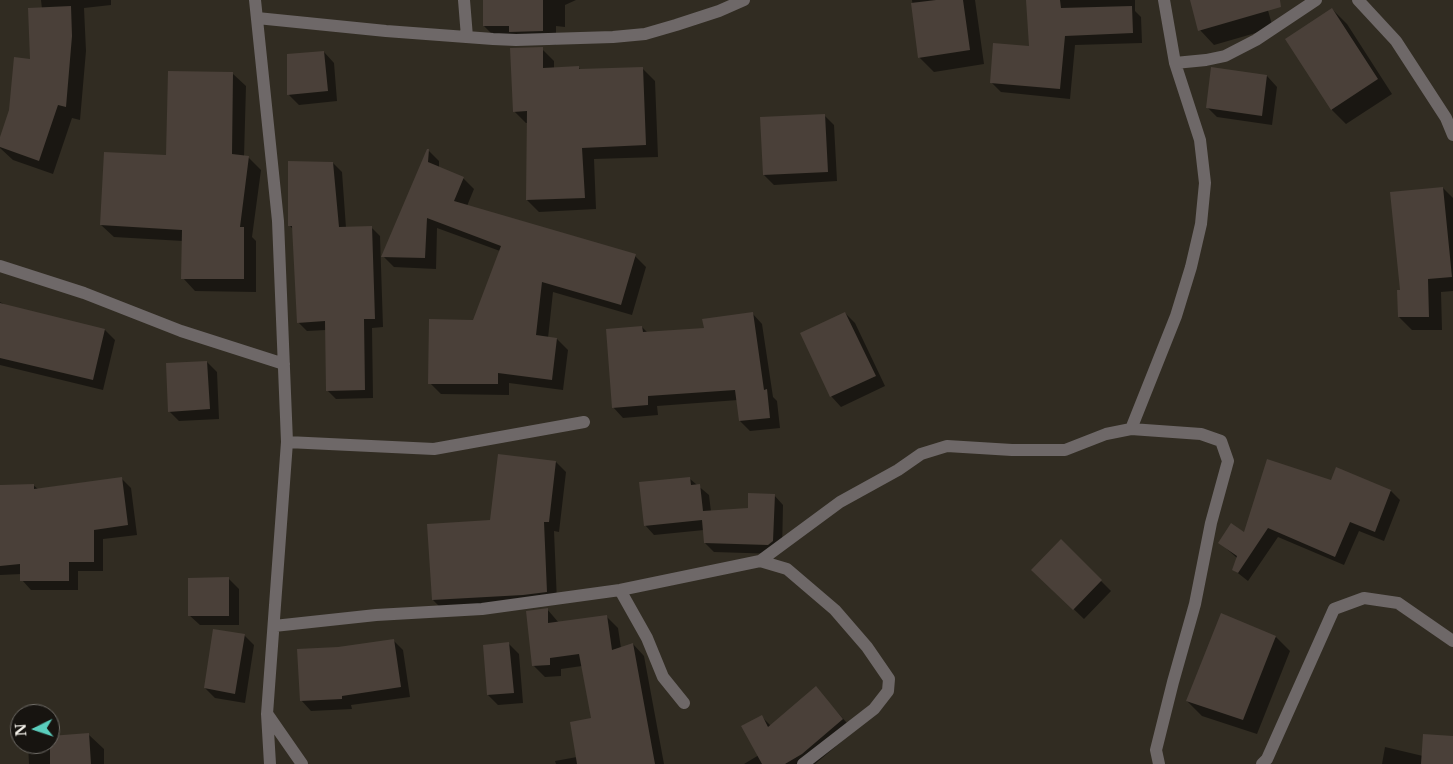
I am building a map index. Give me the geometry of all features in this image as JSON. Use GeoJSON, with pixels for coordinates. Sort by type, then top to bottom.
{"type":"FeatureCollection","features":[{"type":"Feature","properties":{"kind":"street"},"geometry":{"type":"LineString","coordinates":[[255,0],[278,221],[287,442],[267,714],[270,764]]}},
{"type":"Feature","properties":{"kind":"street"},"geometry":{"type":"LineString","coordinates":[[464,0],[467,37]]}},
{"type":"Feature","properties":{"kind":"street"},"geometry":{"type":"LineString","coordinates":[[257,18],[386,31],[516,40],[613,37],[645,34],[719,11],[744,0]]}},
{"type":"Feature","properties":{"kind":"street"},"geometry":{"type":"LineString","coordinates":[[1131,429],[1176,316],[1191,267],[1201,224],[1205,184],[1200,140],[1175,63],[1164,0]]}},
{"type":"Feature","properties":{"kind":"street"},"geometry":{"type":"LineString","coordinates":[[1175,63],[1226,56],[1256,40],[1316,0]]}},
{"type":"Feature","properties":{"kind":"street"},"geometry":{"type":"LineString","coordinates":[[1358,0],[1396,42],[1446,118],[1453,135]]}},
{"type":"Feature","properties":{"kind":"street"},"geometry":{"type":"LineString","coordinates":[[0,266],[84,294],[181,331],[284,364]]}},
{"type":"Feature","properties":{"kind":"street"},"geometry":{"type":"LineString","coordinates":[[287,442],[434,449],[584,422]]}},
{"type":"Feature","properties":{"kind":"street"},"geometry":{"type":"LineString","coordinates":[[274,626],[482,608],[620,590],[760,561],[840,502],[898,470],[921,454],[947,446],[1012,450],[1065,450],[1106,434],[1131,429],[1201,434],[1221,441],[1228,461],[1211,524],[1195,604],[1156,750],[1159,764]]}},
{"type":"Feature","properties":{"kind":"street"},"geometry":{"type":"LineString","coordinates":[[760,561],[787,569],[835,610],[867,647],[889,678],[888,691],[874,709],[803,764]]}},
{"type":"Feature","properties":{"kind":"street"},"geometry":{"type":"LineString","coordinates":[[620,590],[648,638],[663,676],[684,703]]}},
{"type":"Feature","properties":{"kind":"street"},"geometry":{"type":"LineString","coordinates":[[1262,764],[1267,759],[1334,609],[1364,598],[1398,603],[1453,641]]}},
{"type":"Feature","properties":{"kind":"street"},"geometry":{"type":"LineString","coordinates":[[267,714],[302,764]]}},
{"type":"Feature","properties":{"kind":"building"},"geometry":{"type":"Polygon","coordinates":[[[483,0],[543,0],[543,31],[509,32],[509,26],[483,26],[483,0]]]}},
{"type":"Feature","properties":{"kind":"building"},"geometry":{"type":"Polygon","coordinates":[[[936,0],[963,0],[970,50],[918,58],[911,3],[936,0]]]}},
{"type":"Feature","properties":{"kind":"building"},"geometry":{"type":"Polygon","coordinates":[[[1026,0],[1060,0],[1061,8],[1132,6],[1133,33],[1065,36],[1060,89],[990,83],[993,43],[1029,46],[1026,0]]]}},
{"type":"Feature","properties":{"kind":"building"},"geometry":{"type":"Polygon","coordinates":[[[1190,0],[1280,0],[1281,7],[1198,31],[1190,0]]]}},
{"type":"Feature","properties":{"kind":"building"},"geometry":{"type":"Polygon","coordinates":[[[71,6],[72,36],[66,107],[58,105],[39,161],[0,147],[0,137],[9,110],[14,57],[30,59],[28,8],[71,6]]]}},
{"type":"Feature","properties":{"kind":"building"},"geometry":{"type":"Polygon","coordinates":[[[1332,8],[1378,79],[1331,110],[1285,39],[1332,8]]]}},
{"type":"Feature","properties":{"kind":"building"},"geometry":{"type":"Polygon","coordinates":[[[543,47],[543,68],[579,66],[579,69],[643,67],[646,145],[582,148],[585,198],[526,200],[527,111],[513,112],[510,48],[543,47]]]}},
{"type":"Feature","properties":{"kind":"building"},"geometry":{"type":"Polygon","coordinates":[[[324,51],[328,91],[287,95],[287,54],[324,51]]]}},
{"type":"Feature","properties":{"kind":"building"},"geometry":{"type":"Polygon","coordinates":[[[1211,67],[1267,75],[1262,116],[1206,108],[1211,67]]]}},
{"type":"Feature","properties":{"kind":"building"},"geometry":{"type":"Polygon","coordinates":[[[168,71],[233,72],[232,154],[249,156],[240,227],[244,227],[244,279],[181,279],[182,230],[100,225],[104,152],[166,155],[168,71]]]}},
{"type":"Feature","properties":{"kind":"building"},"geometry":{"type":"Polygon","coordinates":[[[825,114],[828,172],[763,175],[760,117],[825,114]]]}},
{"type":"Feature","properties":{"kind":"building"},"geometry":{"type":"Polygon","coordinates":[[[427,149],[429,149],[428,162],[464,177],[454,201],[636,254],[621,305],[542,282],[536,335],[557,338],[552,380],[498,373],[498,384],[428,384],[429,319],[473,320],[501,246],[427,218],[425,258],[381,257],[427,149]]]}},
{"type":"Feature","properties":{"kind":"building"},"geometry":{"type":"Polygon","coordinates":[[[288,161],[333,162],[339,227],[372,226],[375,319],[364,319],[365,390],[326,391],[325,321],[297,323],[292,226],[288,226],[288,161]]]}},
{"type":"Feature","properties":{"kind":"building"},"geometry":{"type":"Polygon","coordinates":[[[1443,187],[1452,277],[1428,279],[1429,317],[1398,317],[1397,290],[1400,290],[1390,192],[1443,187]]]}},
{"type":"Feature","properties":{"kind":"building"},"geometry":{"type":"Polygon","coordinates":[[[0,303],[105,329],[93,380],[0,358],[0,303]]]}},
{"type":"Feature","properties":{"kind":"building"},"geometry":{"type":"Polygon","coordinates":[[[753,312],[764,390],[767,389],[770,418],[739,421],[735,390],[648,396],[648,405],[612,408],[606,329],[642,326],[643,332],[704,328],[702,319],[753,312]]]}},
{"type":"Feature","properties":{"kind":"building"},"geometry":{"type":"Polygon","coordinates":[[[845,312],[876,376],[830,397],[800,333],[845,312]]]}},
{"type":"Feature","properties":{"kind":"building"},"geometry":{"type":"Polygon","coordinates":[[[207,361],[210,409],[168,412],[166,363],[207,361]]]}},
{"type":"Feature","properties":{"kind":"building"},"geometry":{"type":"Polygon","coordinates":[[[498,454],[556,461],[549,522],[544,522],[547,592],[432,600],[427,524],[490,520],[498,454]]]}},
{"type":"Feature","properties":{"kind":"building"},"geometry":{"type":"Polygon","coordinates":[[[1267,459],[1331,480],[1336,467],[1391,490],[1375,532],[1350,522],[1335,557],[1268,528],[1238,573],[1232,570],[1237,556],[1218,543],[1231,523],[1244,532],[1267,459]]]}},
{"type":"Feature","properties":{"kind":"building"},"geometry":{"type":"Polygon","coordinates":[[[122,477],[128,525],[94,530],[94,562],[69,562],[69,581],[20,581],[20,564],[0,566],[0,485],[34,484],[34,489],[122,477]]]}},
{"type":"Feature","properties":{"kind":"building"},"geometry":{"type":"Polygon","coordinates":[[[690,477],[691,485],[700,484],[703,511],[748,508],[748,493],[775,494],[773,541],[768,545],[704,543],[702,520],[644,526],[639,482],[690,477]]]}},
{"type":"Feature","properties":{"kind":"building"},"geometry":{"type":"Polygon","coordinates":[[[1061,539],[1102,580],[1073,610],[1031,570],[1061,539]]]}},
{"type":"Feature","properties":{"kind":"building"},"geometry":{"type":"Polygon","coordinates":[[[229,577],[229,616],[188,616],[188,578],[229,577]]]}},
{"type":"Feature","properties":{"kind":"building"},"geometry":{"type":"Polygon","coordinates":[[[548,608],[548,623],[607,615],[612,650],[633,643],[655,764],[577,764],[570,722],[591,718],[579,654],[550,658],[550,665],[532,666],[526,611],[548,608]]]}},
{"type":"Feature","properties":{"kind":"building"},"geometry":{"type":"Polygon","coordinates":[[[1221,613],[1276,636],[1243,720],[1186,701],[1221,613]]]}},
{"type":"Feature","properties":{"kind":"building"},"geometry":{"type":"Polygon","coordinates":[[[213,629],[245,634],[235,694],[204,688],[213,629]]]}},
{"type":"Feature","properties":{"kind":"building"},"geometry":{"type":"Polygon","coordinates":[[[394,639],[401,687],[342,696],[342,699],[300,701],[297,649],[338,647],[394,639]]]}},
{"type":"Feature","properties":{"kind":"building"},"geometry":{"type":"Polygon","coordinates":[[[509,642],[514,693],[487,695],[483,645],[509,642]]]}},
{"type":"Feature","properties":{"kind":"building"},"geometry":{"type":"Polygon","coordinates":[[[816,686],[843,719],[802,754],[785,764],[762,764],[741,726],[762,715],[768,727],[816,686]]]}},
{"type":"Feature","properties":{"kind":"building"},"geometry":{"type":"Polygon","coordinates":[[[89,733],[91,764],[50,764],[50,754],[60,754],[60,735],[89,733]]]}},
{"type":"Feature","properties":{"kind":"building"},"geometry":{"type":"Polygon","coordinates":[[[1423,734],[1453,736],[1453,764],[1421,764],[1423,734]]]}}]}
